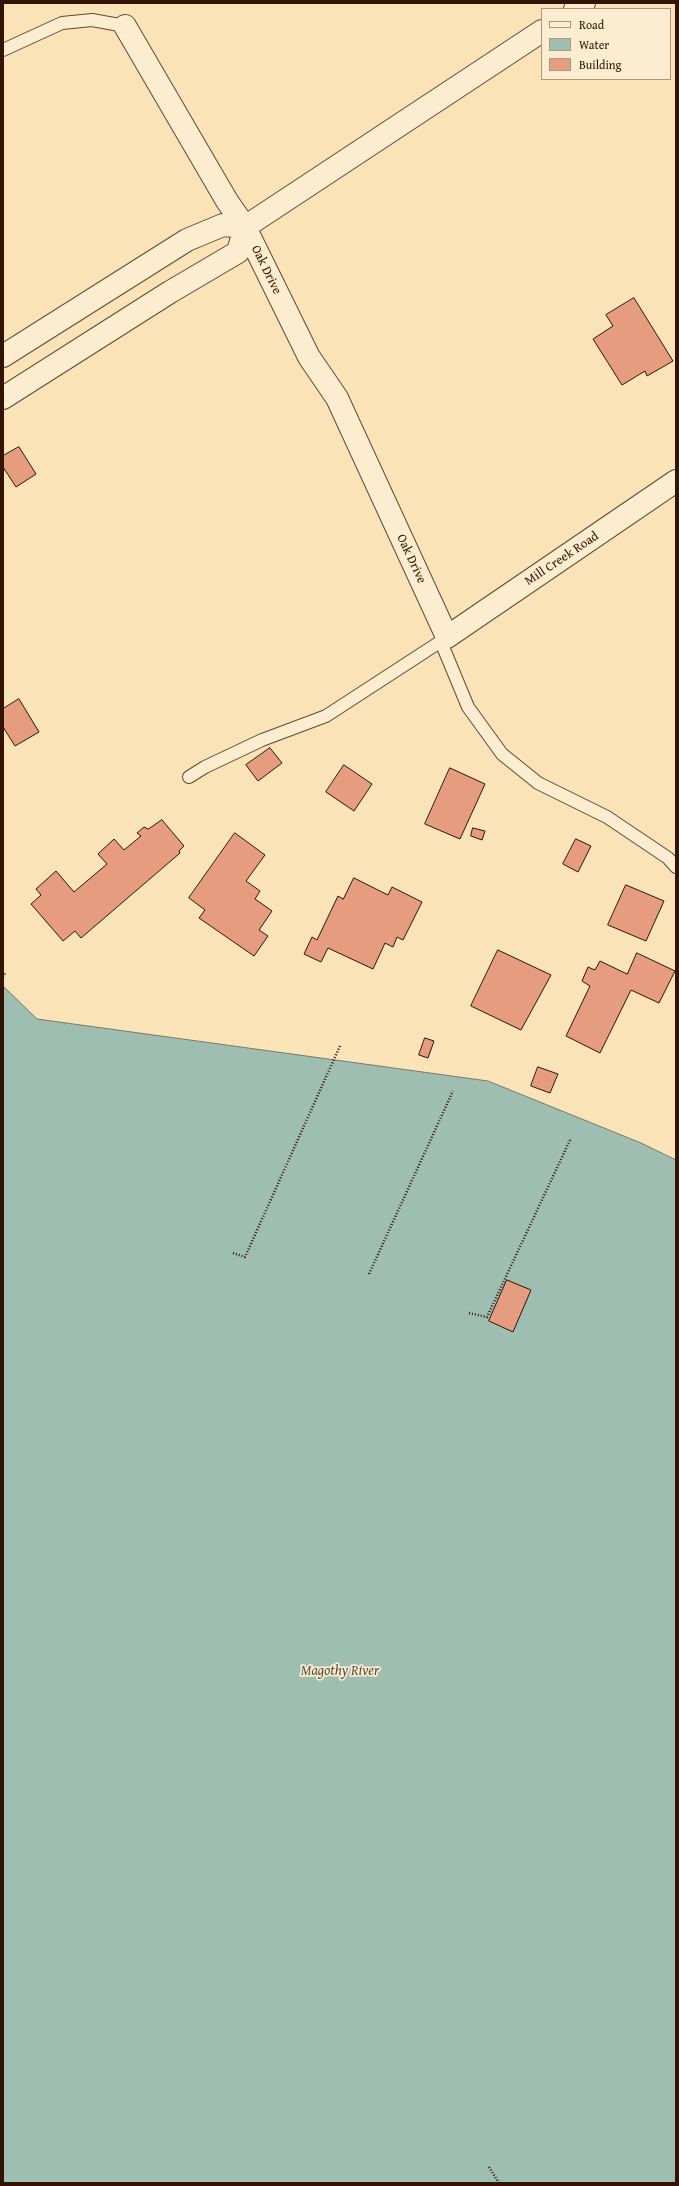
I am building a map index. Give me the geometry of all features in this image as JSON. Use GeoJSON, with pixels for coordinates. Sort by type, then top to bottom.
{"type":"FeatureCollection","features":[{"type":"Feature","properties":{"kind":"street","name":"Oak Drive"},"geometry":{"type":"LineString","coordinates":[[125,26],[227,201],[245,227],[309,357],[337,398],[444,640]]}},
{"type":"Feature","properties":{"kind":"street"},"geometry":{"type":"LineString","coordinates":[[3,356],[187,240],[223,225],[245,227],[541,32]]}},
{"type":"Feature","properties":{"kind":"street"},"geometry":{"type":"LineString","coordinates":[[3,398],[170,292],[238,252],[245,227]]}},
{"type":"Feature","properties":{"kind":"street","name":"Mill Creek Road"},"geometry":{"type":"LineString","coordinates":[[444,640],[676,481]]}},
{"type":"Feature","properties":{"kind":"lane","name":"Oak Drive"},"geometry":{"type":"LineString","coordinates":[[3,50],[62,23],[92,20],[125,26]]}},
{"type":"Feature","properties":{"kind":"lane"},"geometry":{"type":"LineString","coordinates":[[189,777],[205,767],[262,740],[326,716],[444,640],[468,706],[502,754],[538,783],[607,818],[668,858],[676,867]]}},
{"type":"Feature","properties":{"kind":"path"},"geometry":{"type":"LineString","coordinates":[[3,977],[5,973]]}},
{"type":"Feature","properties":{"kind":"path"},"geometry":{"type":"LineString","coordinates":[[233,1253],[245,1257],[340,1046]]}},
{"type":"Feature","properties":{"kind":"path"},"geometry":{"type":"LineString","coordinates":[[369,1274],[453,1091]]}},
{"type":"Feature","properties":{"kind":"path"},"geometry":{"type":"LineString","coordinates":[[469,1313],[487,1318],[570,1138]]}},
{"type":"Feature","properties":{"kind":"path"},"geometry":{"type":"LineString","coordinates":[[489,2167],[499,2183]]}},
{"type":"Feature","properties":{"kind":"water","name":"Magothy River"},"geometry":{"type":"Polygon","coordinates":[[[3,986],[37,1019],[488,1081],[641,1143],[676,1160],[676,2183],[3,2183],[3,986]]]}},
{"type":"Feature","properties":{"kind":"building"},"geometry":{"type":"Polygon","coordinates":[[[634,298],[673,361],[647,376],[645,371],[622,385],[593,339],[613,326],[606,315],[634,298]]]}},
{"type":"Feature","properties":{"kind":"building"},"geometry":{"type":"Polygon","coordinates":[[[19,447],[36,474],[16,487],[3,467],[3,456],[19,447]]]}},
{"type":"Feature","properties":{"kind":"building"},"geometry":{"type":"Polygon","coordinates":[[[19,699],[39,732],[15,746],[3,727],[3,709],[19,699]]]}},
{"type":"Feature","properties":{"kind":"building"},"geometry":{"type":"Polygon","coordinates":[[[270,748],[282,763],[258,781],[246,765],[270,748]]]}},
{"type":"Feature","properties":{"kind":"building"},"geometry":{"type":"Polygon","coordinates":[[[344,765],[372,784],[354,811],[326,792],[344,765]]]}},
{"type":"Feature","properties":{"kind":"building"},"geometry":{"type":"Polygon","coordinates":[[[450,768],[485,784],[460,839],[425,824],[450,768]]]}},
{"type":"Feature","properties":{"kind":"building"},"geometry":{"type":"Polygon","coordinates":[[[162,820],[184,846],[179,851],[180,853],[81,938],[75,931],[63,941],[31,904],[41,895],[36,889],[56,871],[74,892],[107,864],[98,854],[114,839],[124,850],[141,836],[137,833],[144,827],[148,829],[162,820]]]}},
{"type":"Feature","properties":{"kind":"building"},"geometry":{"type":"Polygon","coordinates":[[[473,828],[485,831],[482,840],[471,836],[473,828]]]}},
{"type":"Feature","properties":{"kind":"building"},"geometry":{"type":"Polygon","coordinates":[[[235,833],[265,855],[246,881],[260,891],[255,899],[272,911],[259,930],[268,936],[254,956],[199,918],[205,910],[189,898],[235,833]]]}},
{"type":"Feature","properties":{"kind":"building"},"geometry":{"type":"Polygon","coordinates":[[[576,839],[591,846],[578,872],[563,864],[576,839]]]}},
{"type":"Feature","properties":{"kind":"building"},"geometry":{"type":"Polygon","coordinates":[[[354,878],[388,895],[392,887],[422,902],[403,940],[397,937],[393,947],[385,943],[373,969],[328,948],[321,962],[304,954],[312,937],[317,940],[338,896],[343,899],[354,878]]]}},
{"type":"Feature","properties":{"kind":"building"},"geometry":{"type":"Polygon","coordinates":[[[626,885],[664,901],[646,941],[608,925],[626,885]]]}},
{"type":"Feature","properties":{"kind":"building"},"geometry":{"type":"Polygon","coordinates":[[[498,950],[551,975],[521,1030],[471,1006],[498,950]]]}},
{"type":"Feature","properties":{"kind":"building"},"geometry":{"type":"Polygon","coordinates":[[[637,953],[675,971],[659,1003],[631,990],[600,1053],[566,1036],[590,986],[582,981],[588,967],[595,970],[600,961],[627,974],[637,953]]]}},
{"type":"Feature","properties":{"kind":"building"},"geometry":{"type":"Polygon","coordinates":[[[425,1038],[434,1041],[428,1058],[419,1055],[425,1038]]]}},
{"type":"Feature","properties":{"kind":"building"},"geometry":{"type":"Polygon","coordinates":[[[538,1067],[558,1074],[550,1093],[531,1086],[538,1067]]]}},
{"type":"Feature","properties":{"kind":"building"},"geometry":{"type":"Polygon","coordinates":[[[507,1280],[531,1290],[513,1332],[489,1321],[507,1280]]]}}]}
